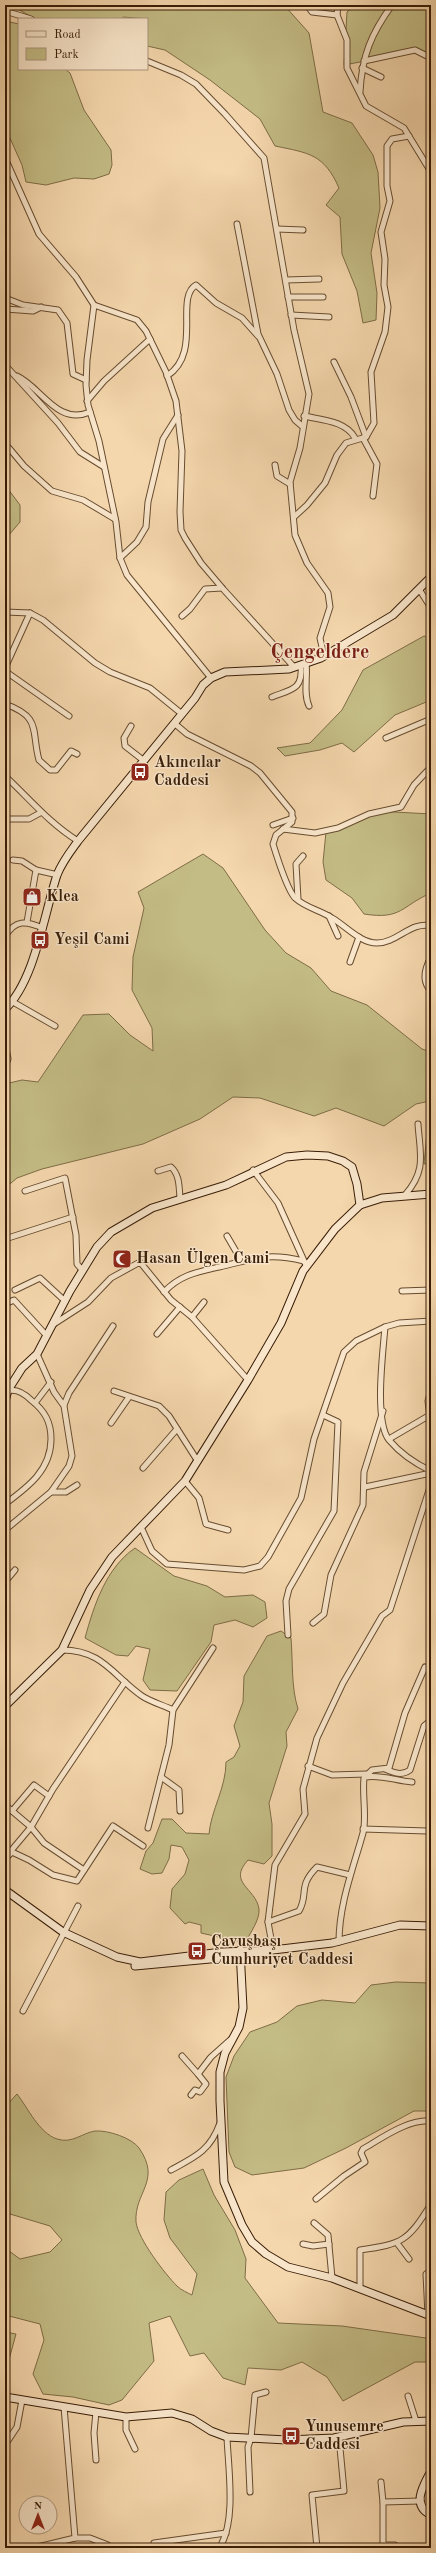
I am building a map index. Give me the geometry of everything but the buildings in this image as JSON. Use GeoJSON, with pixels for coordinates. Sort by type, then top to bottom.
{"type":"FeatureCollection","features":[{"type":"Feature","properties":{"kind":"street"},"geometry":{"type":"LineString","coordinates":[[307,5],[312,12],[337,15]]}},
{"type":"Feature","properties":{"kind":"street"},"geometry":{"type":"LineString","coordinates":[[338,5],[337,15],[347,40],[347,68],[366,106],[404,128],[431,172]]}},
{"type":"Feature","properties":{"kind":"street"},"geometry":{"type":"LineString","coordinates":[[360,93],[362,68],[369,40],[392,5]]}},
{"type":"Feature","properties":{"kind":"street"},"geometry":{"type":"LineString","coordinates":[[5,11],[28,18]]}},
{"type":"Feature","properties":{"kind":"street"},"geometry":{"type":"LineString","coordinates":[[364,61],[415,50],[431,58]]}},
{"type":"Feature","properties":{"kind":"street"},"geometry":{"type":"LineString","coordinates":[[148,61],[180,75],[196,84],[264,158],[291,315],[309,394],[302,426],[300,448],[290,484],[295,535],[301,551],[328,593],[330,607],[320,638],[324,656]]}},
{"type":"Feature","properties":{"kind":"street"},"geometry":{"type":"LineString","coordinates":[[362,68],[381,77]]}},
{"type":"Feature","properties":{"kind":"street"},"geometry":{"type":"LineString","coordinates":[[294,517],[307,505],[325,483],[337,455],[346,443],[355,438],[364,437],[374,423],[371,372],[385,332],[388,307],[384,285],[385,259],[381,232],[390,201],[387,186],[386,146],[392,139],[409,136]]}},
{"type":"Feature","properties":{"kind":"street"},"geometry":{"type":"LineString","coordinates":[[5,158],[39,234],[76,277],[94,305],[137,320],[150,339],[167,376],[178,415],[182,451],[181,530],[201,563],[222,588],[300,665],[308,676],[306,695],[309,706]]}},
{"type":"Feature","properties":{"kind":"street"},"geometry":{"type":"LineString","coordinates":[[236,224],[259,338]]}},
{"type":"Feature","properties":{"kind":"street"},"geometry":{"type":"LineString","coordinates":[[277,229],[303,230]]}},
{"type":"Feature","properties":{"kind":"street"},"geometry":{"type":"LineString","coordinates":[[286,280],[319,279]]}},
{"type":"Feature","properties":{"kind":"street"},"geometry":{"type":"LineString","coordinates":[[167,376],[181,363],[185,353],[187,303],[192,287],[196,285],[216,303],[242,318],[259,338],[277,374],[289,410],[295,420],[302,426]]}},
{"type":"Feature","properties":{"kind":"street"},"geometry":{"type":"LineString","coordinates":[[288,298],[324,296]]}},
{"type":"Feature","properties":{"kind":"street"},"geometry":{"type":"LineString","coordinates":[[5,298],[23,305],[58,310],[67,323],[73,374],[86,380]]}},
{"type":"Feature","properties":{"kind":"street"},"geometry":{"type":"LineString","coordinates":[[94,305],[86,380],[87,401],[104,467],[115,519],[120,558],[127,575],[211,678]]}},
{"type":"Feature","properties":{"kind":"street"},"geometry":{"type":"LineString","coordinates":[[5,309],[33,311],[41,307]]}},
{"type":"Feature","properties":{"kind":"street"},"geometry":{"type":"LineString","coordinates":[[291,315],[329,317]]}},
{"type":"Feature","properties":{"kind":"street"},"geometry":{"type":"LineString","coordinates":[[87,401],[104,381],[150,339]]}},
{"type":"Feature","properties":{"kind":"street"},"geometry":{"type":"LineString","coordinates":[[334,362],[351,397],[364,437],[377,464],[373,496]]}},
{"type":"Feature","properties":{"kind":"street"},"geometry":{"type":"LineString","coordinates":[[5,365],[58,423],[80,452],[104,467]]}},
{"type":"Feature","properties":{"kind":"street"},"geometry":{"type":"LineString","coordinates":[[14,375],[24,379],[44,400],[67,414],[81,415],[90,412]]}},
{"type":"Feature","properties":{"kind":"street"},"geometry":{"type":"LineString","coordinates":[[120,558],[137,542],[146,527],[148,502],[163,439],[178,415]]}},
{"type":"Feature","properties":{"kind":"street"},"geometry":{"type":"LineString","coordinates":[[304,416],[342,425],[352,432],[355,438]]}},
{"type":"Feature","properties":{"kind":"street"},"geometry":{"type":"LineString","coordinates":[[9,448],[24,466],[52,491],[83,500],[115,519]]}},
{"type":"Feature","properties":{"kind":"street"},"geometry":{"type":"LineString","coordinates":[[275,465],[277,476],[290,484]]}},
{"type":"Feature","properties":{"kind":"street"},"geometry":{"type":"LineString","coordinates":[[5,1009],[13,1002],[30,967],[58,875],[78,840],[182,714],[203,685],[211,678],[225,672],[300,665],[324,656],[393,615],[431,577]]}},
{"type":"Feature","properties":{"kind":"street"},"geometry":{"type":"LineString","coordinates":[[182,616],[190,609],[205,589],[222,588]]}},
{"type":"Feature","properties":{"kind":"street"},"geometry":{"type":"LineString","coordinates":[[419,589],[431,608]]}},
{"type":"Feature","properties":{"kind":"street"},"geometry":{"type":"LineString","coordinates":[[5,612],[30,613],[50,624],[94,663],[110,672],[150,688],[182,714]]}},
{"type":"Feature","properties":{"kind":"street"},"geometry":{"type":"LineString","coordinates":[[30,613],[5,670],[69,716]]}},
{"type":"Feature","properties":{"kind":"street"},"geometry":{"type":"LineString","coordinates":[[272,697],[297,686],[301,681],[300,665]]}},
{"type":"Feature","properties":{"kind":"street"},"geometry":{"type":"LineString","coordinates":[[5,704],[21,711],[32,723],[36,732],[39,760],[50,770],[56,770],[61,767],[71,751],[77,754]]}},
{"type":"Feature","properties":{"kind":"street"},"geometry":{"type":"LineString","coordinates":[[386,738],[431,719]]}},
{"type":"Feature","properties":{"kind":"street"},"geometry":{"type":"LineString","coordinates":[[174,723],[187,734],[251,766],[271,785],[292,812],[293,818]]}},
{"type":"Feature","properties":{"kind":"street"},"geometry":{"type":"LineString","coordinates":[[131,726],[124,738],[125,746],[143,760]]}},
{"type":"Feature","properties":{"kind":"street"},"geometry":{"type":"LineString","coordinates":[[283,829],[295,832],[315,833],[338,828],[370,814],[401,807],[414,785],[431,767]]}},
{"type":"Feature","properties":{"kind":"street"},"geometry":{"type":"LineString","coordinates":[[5,776],[32,800],[40,813],[78,840]]}},
{"type":"Feature","properties":{"kind":"street"},"geometry":{"type":"LineString","coordinates":[[5,819],[29,819],[40,813]]}},
{"type":"Feature","properties":{"kind":"street"},"geometry":{"type":"LineString","coordinates":[[274,825],[293,818]]}},
{"type":"Feature","properties":{"kind":"street"},"geometry":{"type":"LineString","coordinates":[[293,818],[276,836],[273,844],[291,890],[298,899],[311,909],[329,916],[359,937],[377,943],[395,939],[415,927],[431,926]]}},
{"type":"Feature","properties":{"kind":"street"},"geometry":{"type":"LineString","coordinates":[[298,899],[296,864],[303,856]]}},
{"type":"Feature","properties":{"kind":"street"},"geometry":{"type":"LineString","coordinates":[[13,860],[22,861],[36,870],[58,875]]}},
{"type":"Feature","properties":{"kind":"street"},"geometry":{"type":"LineString","coordinates":[[27,922],[36,870]]}},
{"type":"Feature","properties":{"kind":"street"},"geometry":{"type":"LineString","coordinates":[[329,916],[338,936]]}},
{"type":"Feature","properties":{"kind":"street"},"geometry":{"type":"LineString","coordinates":[[5,937],[9,929],[19,923],[27,922],[43,928]]}},
{"type":"Feature","properties":{"kind":"street"},"geometry":{"type":"LineString","coordinates":[[350,962],[359,937]]}},
{"type":"Feature","properties":{"kind":"street"},"geometry":{"type":"LineString","coordinates":[[431,957],[425,972],[425,982],[431,991]]}},
{"type":"Feature","properties":{"kind":"street"},"geometry":{"type":"LineString","coordinates":[[13,1002],[55,1026]]}},
{"type":"Feature","properties":{"kind":"street"},"geometry":{"type":"LineString","coordinates":[[5,1043],[8,1059],[5,1067]]}},
{"type":"Feature","properties":{"kind":"street"},"geometry":{"type":"LineString","coordinates":[[406,1195],[413,1186],[422,1166],[423,1153],[418,1124]]}},
{"type":"Feature","properties":{"kind":"street"},"geometry":{"type":"LineString","coordinates":[[5,1401],[7,1391],[22,1368],[37,1354],[65,1300],[97,1247],[111,1232],[152,1208],[180,1198],[226,1185],[254,1170],[286,1156],[307,1155],[336,1158],[352,1167],[357,1184],[360,1205]]}},
{"type":"Feature","properties":{"kind":"street"},"geometry":{"type":"LineString","coordinates":[[158,1171],[171,1167],[174,1169],[179,1183],[180,1198]]}},
{"type":"Feature","properties":{"kind":"street"},"geometry":{"type":"LineString","coordinates":[[254,1170],[278,1203],[305,1264]]}},
{"type":"Feature","properties":{"kind":"street"},"geometry":{"type":"LineString","coordinates":[[24,1191],[65,1178],[73,1217],[77,1264],[83,1271]]}},
{"type":"Feature","properties":{"kind":"street"},"geometry":{"type":"LineString","coordinates":[[5,1706],[62,1650],[90,1590],[112,1557],[185,1481],[248,1380],[281,1323],[305,1264],[335,1229],[360,1205],[382,1198],[431,1194]]}},
{"type":"Feature","properties":{"kind":"street"},"geometry":{"type":"LineString","coordinates":[[5,1239],[73,1217]]}},
{"type":"Feature","properties":{"kind":"street"},"geometry":{"type":"LineString","coordinates":[[226,1236],[241,1260]]}},
{"type":"Feature","properties":{"kind":"street"},"geometry":{"type":"LineString","coordinates":[[164,1292],[171,1285],[194,1272],[241,1260],[282,1256],[305,1264]]}},
{"type":"Feature","properties":{"kind":"street"},"geometry":{"type":"LineString","coordinates":[[53,1324],[88,1302],[111,1278],[140,1262],[157,1280],[164,1292],[192,1317],[248,1380]]}},
{"type":"Feature","properties":{"kind":"street"},"geometry":{"type":"LineString","coordinates":[[15,1290],[40,1278],[65,1300]]}},
{"type":"Feature","properties":{"kind":"street"},"geometry":{"type":"LineString","coordinates":[[402,1291],[431,1290]]}},
{"type":"Feature","properties":{"kind":"street"},"geometry":{"type":"LineString","coordinates":[[5,1304],[14,1300],[47,1336]]}},
{"type":"Feature","properties":{"kind":"street"},"geometry":{"type":"LineString","coordinates":[[192,1317],[204,1302]]}},
{"type":"Feature","properties":{"kind":"street"},"geometry":{"type":"LineString","coordinates":[[157,1334],[180,1307]]}},
{"type":"Feature","properties":{"kind":"street"},"geometry":{"type":"LineString","coordinates":[[141,1527],[152,1551],[167,1564],[244,1570],[256,1569],[268,1557],[301,1498],[312,1446],[344,1352],[356,1340],[385,1327],[404,1323],[431,1321]]}},
{"type":"Feature","properties":{"kind":"street"},"geometry":{"type":"LineString","coordinates":[[64,1406],[69,1393],[113,1326]]}},
{"type":"Feature","properties":{"kind":"street"},"geometry":{"type":"LineString","coordinates":[[385,1327],[380,1388],[389,1439],[417,1465],[431,1472]]}},
{"type":"Feature","properties":{"kind":"street"},"geometry":{"type":"LineString","coordinates":[[5,1530],[51,1492],[69,1466],[72,1456],[64,1406],[37,1354]]}},
{"type":"Feature","properties":{"kind":"street"},"geometry":{"type":"LineString","coordinates":[[35,1403],[51,1382]]}},
{"type":"Feature","properties":{"kind":"street"},"geometry":{"type":"LineString","coordinates":[[431,1389],[428,1401],[431,1426]]}},
{"type":"Feature","properties":{"kind":"street"},"geometry":{"type":"LineString","coordinates":[[5,1504],[35,1480],[49,1456],[52,1428],[35,1403],[22,1392],[7,1391]]}},
{"type":"Feature","properties":{"kind":"street"},"geometry":{"type":"LineString","coordinates":[[114,1391],[129,1397],[150,1401],[159,1406],[198,1460]]}},
{"type":"Feature","properties":{"kind":"street"},"geometry":{"type":"LineString","coordinates":[[111,1423],[129,1397]]}},
{"type":"Feature","properties":{"kind":"street"},"geometry":{"type":"LineString","coordinates":[[313,1623],[324,1614],[331,1575],[363,1505],[365,1487],[364,1472],[383,1411]]}},
{"type":"Feature","properties":{"kind":"street"},"geometry":{"type":"LineString","coordinates":[[288,1635],[286,1601],[289,1589],[300,1567],[328,1526],[336,1504],[338,1422],[323,1415]]}},
{"type":"Feature","properties":{"kind":"street"},"geometry":{"type":"LineString","coordinates":[[389,1439],[430,1415]]}},
{"type":"Feature","properties":{"kind":"street"},"geometry":{"type":"LineString","coordinates":[[143,1468],[177,1429]]}},
{"type":"Feature","properties":{"kind":"street"},"geometry":{"type":"LineString","coordinates":[[365,1487],[431,1472]]}},
{"type":"Feature","properties":{"kind":"street"},"geometry":{"type":"LineString","coordinates":[[185,1481],[199,1498],[206,1524],[228,1530]]}},
{"type":"Feature","properties":{"kind":"street"},"geometry":{"type":"LineString","coordinates":[[273,1950],[268,1922],[275,1865],[305,1814],[303,1789],[308,1766],[317,1738],[343,1683],[382,1616],[390,1610],[431,1484]]}},
{"type":"Feature","properties":{"kind":"street"},"geometry":{"type":"LineString","coordinates":[[51,1492],[66,1492],[77,1485]]}},
{"type":"Feature","properties":{"kind":"street"},"geometry":{"type":"LineString","coordinates":[[5,1582],[15,1570]]}},
{"type":"Feature","properties":{"kind":"street"},"geometry":{"type":"LineString","coordinates":[[148,1828],[169,1745],[173,1710],[213,1648]]}},
{"type":"Feature","properties":{"kind":"street"},"geometry":{"type":"LineString","coordinates":[[62,1650],[75,1650],[94,1656],[107,1664],[125,1682],[143,1696],[173,1710]]}},
{"type":"Feature","properties":{"kind":"street"},"geometry":{"type":"LineString","coordinates":[[336,1942],[339,1920],[363,1828],[365,1776],[372,1770],[389,1768],[405,1713],[425,1667]]}},
{"type":"Feature","properties":{"kind":"street"},"geometry":{"type":"LineString","coordinates":[[5,1859],[31,1827],[49,1796],[125,1682]]}},
{"type":"Feature","properties":{"kind":"street"},"geometry":{"type":"LineString","coordinates":[[385,1769],[394,1773],[405,1773],[410,1770],[424,1726],[430,1721]]}},
{"type":"Feature","properties":{"kind":"street"},"geometry":{"type":"LineString","coordinates":[[308,1766],[332,1775],[374,1775],[397,1781],[412,1782]]}},
{"type":"Feature","properties":{"kind":"street"},"geometry":{"type":"LineString","coordinates":[[161,1777],[179,1790],[180,1812]]}},
{"type":"Feature","properties":{"kind":"street"},"geometry":{"type":"LineString","coordinates":[[12,1811],[34,1785],[49,1796]]}},
{"type":"Feature","properties":{"kind":"street"},"geometry":{"type":"LineString","coordinates":[[5,1805],[31,1827],[44,1843],[84,1870]]}},
{"type":"Feature","properties":{"kind":"street"},"geometry":{"type":"LineString","coordinates":[[5,1854],[12,1852],[30,1860],[53,1876],[77,1881],[113,1826],[143,1846]]}},
{"type":"Feature","properties":{"kind":"street"},"geometry":{"type":"LineString","coordinates":[[363,1828],[427,1831]]}},
{"type":"Feature","properties":{"kind":"street"},"geometry":{"type":"LineString","coordinates":[[268,1922],[299,1911],[302,1905],[304,1883],[309,1875],[320,1867],[350,1875]]}},
{"type":"Feature","properties":{"kind":"street"},"geometry":{"type":"LineString","coordinates":[[5,1890],[63,1932],[124,1960],[140,1962],[273,1950],[336,1942]]}},
{"type":"Feature","properties":{"kind":"street"},"geometry":{"type":"LineString","coordinates":[[23,2011],[63,1932],[78,1906]]}},
{"type":"Feature","properties":{"kind":"street"},"geometry":{"type":"LineString","coordinates":[[241,1953],[319,1948],[391,1926],[408,1924],[431,1926]]}},
{"type":"Feature","properties":{"kind":"street"},"geometry":{"type":"LineString","coordinates":[[241,1953],[243,2008],[236,2034],[225,2053],[220,2072],[220,2122],[224,2182],[242,2225],[252,2242],[266,2254],[288,2267],[332,2278],[430,2316],[426,2274],[431,2271]]}},
{"type":"Feature","properties":{"kind":"street"},"geometry":{"type":"LineString","coordinates":[[198,2074],[211,2057],[236,2034]]}},
{"type":"Feature","properties":{"kind":"street"},"geometry":{"type":"LineString","coordinates":[[182,2056],[206,2084],[200,2092],[195,2090],[191,2095]]}},
{"type":"Feature","properties":{"kind":"street"},"geometry":{"type":"LineString","coordinates":[[316,2199],[344,2176],[365,2162],[361,2153],[363,2149],[391,2133],[425,2120],[431,2121]]}},
{"type":"Feature","properties":{"kind":"street"},"geometry":{"type":"LineString","coordinates":[[171,2170],[196,2157],[209,2147],[220,2122]]}},
{"type":"Feature","properties":{"kind":"street"},"geometry":{"type":"LineString","coordinates":[[360,2288],[360,2250],[397,2243],[414,2231],[431,2204]]}},
{"type":"Feature","properties":{"kind":"street"},"geometry":{"type":"LineString","coordinates":[[314,2223],[325,2230],[329,2244],[332,2278]]}},
{"type":"Feature","properties":{"kind":"street"},"geometry":{"type":"LineString","coordinates":[[397,2243],[409,2259]]}},
{"type":"Feature","properties":{"kind":"street"},"geometry":{"type":"LineString","coordinates":[[303,2244],[313,2246],[329,2244]]}},
{"type":"Feature","properties":{"kind":"street"},"geometry":{"type":"LineString","coordinates":[[250,2492],[248,2446],[251,2438],[256,2395],[266,2392]]}},
{"type":"Feature","properties":{"kind":"street"},"geometry":{"type":"LineString","coordinates":[[408,2396],[416,2421]]}},
{"type":"Feature","properties":{"kind":"street"},"geometry":{"type":"LineString","coordinates":[[5,2397],[126,2417],[172,2413],[192,2419],[211,2431],[227,2437],[287,2440],[339,2437],[416,2421],[431,2421]]}},
{"type":"Feature","properties":{"kind":"street"},"geometry":{"type":"LineString","coordinates":[[5,2445],[17,2427],[22,2400]]}},
{"type":"Feature","properties":{"kind":"street"},"geometry":{"type":"LineString","coordinates":[[64,2407],[76,2538]]}},
{"type":"Feature","properties":{"kind":"street"},"geometry":{"type":"LineString","coordinates":[[96,2412],[94,2433],[96,2460]]}},
{"type":"Feature","properties":{"kind":"street"},"geometry":{"type":"LineString","coordinates":[[126,2417],[126,2430],[135,2448]]}},
{"type":"Feature","properties":{"kind":"street"},"geometry":{"type":"LineString","coordinates":[[222,2547],[226,2533],[229,2497],[227,2437]]}},
{"type":"Feature","properties":{"kind":"street"},"geometry":{"type":"LineString","coordinates":[[317,2548],[312,2495],[344,2491],[339,2437]]}},
{"type":"Feature","properties":{"kind":"street"},"geometry":{"type":"LineString","coordinates":[[431,2471],[421,2490],[420,2501],[421,2507],[431,2515]]}},
{"type":"Feature","properties":{"kind":"street"},"geometry":{"type":"LineString","coordinates":[[380,2482],[383,2502],[381,2546],[395,2545],[398,2548]]}},
{"type":"Feature","properties":{"kind":"street"},"geometry":{"type":"LineString","coordinates":[[383,2502],[420,2501]]}},
{"type":"Feature","properties":{"kind":"street"},"geometry":{"type":"LineString","coordinates":[[154,2543],[226,2533]]}},
{"type":"Feature","properties":{"kind":"street"},"geometry":{"type":"LineString","coordinates":[[33,2548],[76,2538],[90,2538],[108,2545]]}},
{"type":"Feature","properties":{"kind":"green space"},"geometry":{"type":"Polygon","coordinates":[[[10,5],[284,5],[309,33],[323,112],[352,123],[373,155],[378,172],[380,208],[371,253],[377,293],[376,320],[363,323],[357,291],[342,254],[340,217],[326,205],[339,188],[327,168],[321,162],[306,153],[275,146],[260,119],[210,80],[165,50],[148,46],[148,18],[34,18],[10,5]]]}},
{"type":"Feature","properties":{"kind":"green space"},"geometry":{"type":"Polygon","coordinates":[[[355,5],[431,5],[431,58],[413,52],[344,65],[347,12],[355,5]]]}},
{"type":"Feature","properties":{"kind":"green space"},"geometry":{"type":"Polygon","coordinates":[[[5,21],[18,24],[18,70],[66,70],[70,73],[84,110],[111,150],[112,165],[109,174],[94,179],[74,178],[46,185],[26,182],[22,165],[5,127],[5,21]]]}},
{"type":"Feature","properties":{"kind":"green space"},"geometry":{"type":"Polygon","coordinates":[[[5,485],[20,505],[20,522],[8,536],[5,536],[5,485]]]}},
{"type":"Feature","properties":{"kind":"green space"},"geometry":{"type":"Polygon","coordinates":[[[424,636],[431,638],[431,700],[395,715],[354,752],[342,743],[320,750],[285,756],[277,748],[310,743],[342,710],[363,670],[424,636]]]}},
{"type":"Feature","properties":{"kind":"green space"},"geometry":{"type":"Polygon","coordinates":[[[376,811],[431,814],[431,893],[400,911],[386,915],[364,914],[352,898],[326,880],[323,862],[326,832],[376,811]]]}},
{"type":"Feature","properties":{"kind":"green space"},"geometry":{"type":"Polygon","coordinates":[[[203,854],[223,868],[265,930],[286,953],[311,968],[331,991],[367,1005],[422,1049],[431,1052],[431,1163],[424,1164],[430,1101],[416,1104],[384,1126],[336,1108],[314,1116],[260,1098],[233,1097],[200,1119],[143,1144],[42,1169],[17,1178],[5,1188],[5,1084],[22,1080],[38,1082],[83,1015],[109,1014],[130,1035],[153,1051],[152,1028],[132,990],[133,957],[144,908],[138,892],[203,854]]]}},
{"type":"Feature","properties":{"kind":"green space"},"geometry":{"type":"Polygon","coordinates":[[[135,1548],[174,1576],[207,1586],[225,1597],[253,1595],[265,1602],[267,1618],[253,1627],[235,1620],[214,1625],[211,1642],[177,1691],[150,1690],[143,1680],[150,1649],[136,1646],[128,1656],[116,1655],[85,1638],[102,1588],[116,1566],[135,1548]]]}},
{"type":"Feature","properties":{"kind":"green space"},"geometry":{"type":"Polygon","coordinates":[[[281,1631],[291,1638],[293,1683],[298,1709],[286,1732],[287,1746],[269,1803],[272,1824],[272,1856],[264,1864],[248,1860],[242,1868],[240,1874],[241,1880],[257,1902],[259,1909],[258,1918],[245,1943],[201,1933],[201,1925],[189,1922],[185,1924],[170,1908],[172,1889],[185,1874],[189,1860],[182,1847],[171,1845],[169,1859],[162,1873],[152,1874],[140,1869],[146,1851],[153,1843],[162,1819],[172,1819],[186,1833],[209,1834],[212,1816],[224,1781],[226,1762],[234,1757],[240,1746],[234,1726],[243,1702],[244,1676],[267,1636],[281,1631]]]}},
{"type":"Feature","properties":{"kind":"green space"},"geometry":{"type":"Polygon","coordinates":[[[396,1982],[431,1983],[431,2111],[414,2111],[346,2148],[304,2168],[252,2175],[235,2167],[229,2152],[226,2077],[234,2056],[250,2032],[277,2022],[297,2006],[322,2000],[355,2003],[371,1985],[396,1982]]]}},
{"type":"Feature","properties":{"kind":"green space"},"geometry":{"type":"Polygon","coordinates":[[[17,2094],[39,2126],[57,2139],[67,2140],[77,2138],[90,2132],[100,2131],[113,2133],[136,2144],[145,2159],[148,2169],[148,2178],[136,2212],[138,2229],[153,2256],[180,2289],[192,2295],[197,2274],[170,2238],[164,2220],[166,2192],[179,2180],[203,2169],[214,2195],[235,2230],[246,2259],[245,2278],[278,2323],[342,2326],[426,2338],[431,2342],[431,2362],[415,2362],[343,2401],[327,2377],[302,2362],[281,2370],[248,2368],[245,2385],[223,2378],[204,2353],[190,2356],[170,2316],[149,2323],[154,2361],[122,2400],[109,2405],[73,2397],[43,2394],[33,2374],[44,2340],[40,2324],[5,2315],[5,2248],[20,2259],[50,2252],[62,2240],[50,2226],[10,2214],[5,2206],[5,2107],[17,2094]]]}},
{"type":"Feature","properties":{"kind":"green space"},"geometry":{"type":"Polygon","coordinates":[[[5,2332],[16,2334],[5,2374],[5,2332]]]}},
{"type":"Feature","properties":{"kind":"place","name":"Akıncılar Caddesi"},"geometry":{"type":"Point","coordinates":[140,772]}},
{"type":"Feature","properties":{"kind":"place","name":"Klea"},"geometry":{"type":"Point","coordinates":[32,897]}},
{"type":"Feature","properties":{"kind":"place","name":"Yeşil Cami"},"geometry":{"type":"Point","coordinates":[40,940]}},
{"type":"Feature","properties":{"kind":"place","name":"Hasan Ülgen Cami"},"geometry":{"type":"Point","coordinates":[122,1259]}},
{"type":"Feature","properties":{"kind":"place","name":"Çavuşbaşı Cumhuriyet Caddesi"},"geometry":{"type":"Point","coordinates":[197,1951]}},
{"type":"Feature","properties":{"kind":"place","name":"Yunusemre Caddesi"},"geometry":{"type":"Point","coordinates":[291,2436]}},
{"type":"Feature","properties":{"kind":"district","name":"Çengeldere"},"geometry":{"type":"Point","coordinates":[320,653]}}]}
